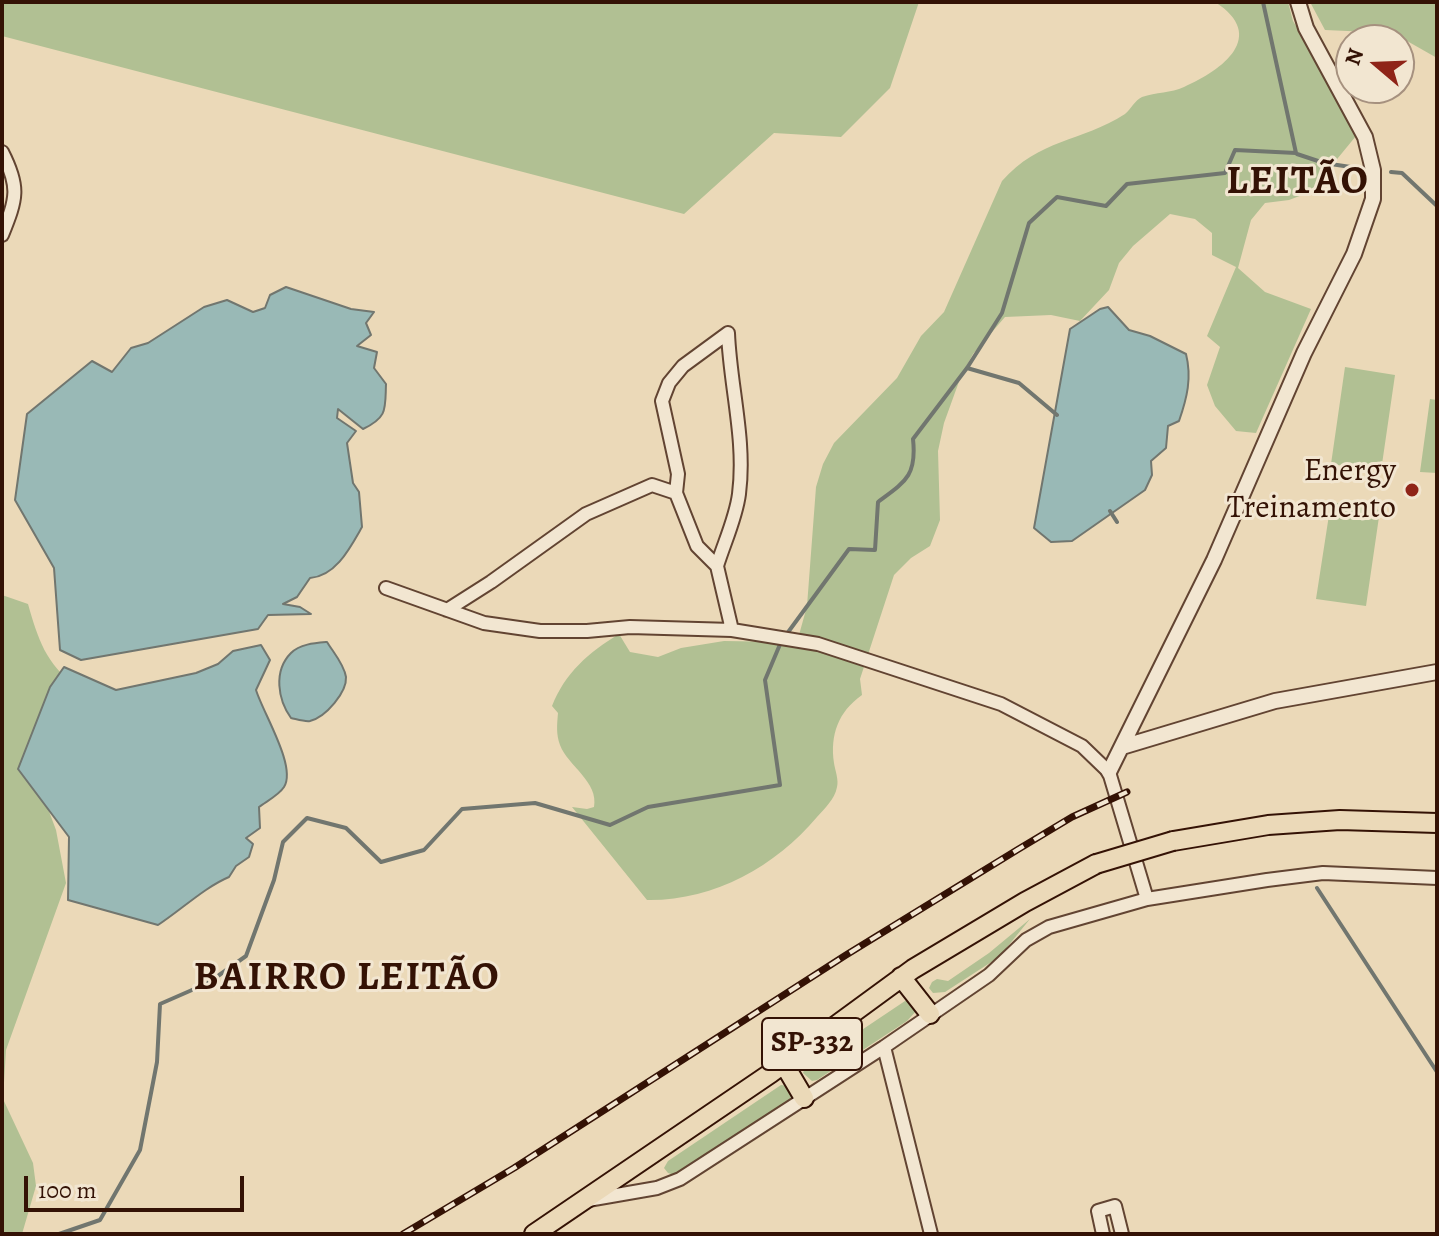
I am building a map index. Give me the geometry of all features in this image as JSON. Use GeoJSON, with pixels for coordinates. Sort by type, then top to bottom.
{"type":"FeatureCollection","features":[{"type":"Feature","properties":{"kind":"main road","name":"SP-332"},"geometry":{"type":"LineString","coordinates":[[534,1234],[784,1064],[901,977],[1025,902],[1096,864],[1173,841],[1268,825],[1340,820],[1437,823]]}},
{"type":"Feature","properties":{"kind":"main road"},"geometry":{"type":"LineString","coordinates":[[901,977],[930,1014]]}},
{"type":"Feature","properties":{"kind":"main road"},"geometry":{"type":"LineString","coordinates":[[784,1064],[804,1098]]}},
{"type":"Feature","properties":{"kind":"street"},"geometry":{"type":"LineString","coordinates":[[1110,776],[1214,560],[1304,353],[1354,254],[1373,199],[1373,170],[1365,137],[1306,28],[1298,2]]}},
{"type":"Feature","properties":{"kind":"street"},"geometry":{"type":"LineString","coordinates":[[2,152],[14,176],[15,193],[2,235]]}},
{"type":"Feature","properties":{"kind":"street"},"geometry":{"type":"LineString","coordinates":[[717,566],[697,546],[676,493],[678,474],[662,401],[669,383],[683,366],[728,333],[731,375],[739,416],[739,496],[717,566],[732,630]]}},
{"type":"Feature","properties":{"kind":"street"},"geometry":{"type":"LineString","coordinates":[[447,610],[586,514],[652,485],[676,493]]}},
{"type":"Feature","properties":{"kind":"street"},"geometry":{"type":"LineString","coordinates":[[386,588],[484,623],[540,631],[630,627],[732,630],[818,644],[1001,704],[1082,746],[1110,776],[1147,899]]}},
{"type":"Feature","properties":{"kind":"street"},"geometry":{"type":"LineString","coordinates":[[1122,747],[1275,701],[1437,672]]}},
{"type":"Feature","properties":{"kind":"street"},"geometry":{"type":"LineString","coordinates":[[582,1201],[657,1188],[680,1179],[884,1047],[989,975],[1026,940],[1049,927],[1147,899],[1323,873],[1437,878]]}},
{"type":"Feature","properties":{"kind":"street"},"geometry":{"type":"LineString","coordinates":[[884,1047],[931,1234]]}},
{"type":"Feature","properties":{"kind":"street"},"geometry":{"type":"LineString","coordinates":[[1103,1234],[1098,1211],[1115,1206],[1122,1234]]}},
{"type":"Feature","properties":{"kind":"green space"},"geometry":{"type":"Polygon","coordinates":[[[2,2],[919,2],[890,88],[841,137],[774,133],[684,214],[2,36],[2,2]]]}},
{"type":"Feature","properties":{"kind":"green space"},"geometry":{"type":"Polygon","coordinates":[[[1215,2],[1288,2],[1293,21],[1335,94],[1335,104],[1340,104],[1356,136],[1310,192],[1289,200],[1265,203],[1251,220],[1238,268],[1265,292],[1311,309],[1256,433],[1236,431],[1215,406],[1207,385],[1220,347],[1207,336],[1236,267],[1212,255],[1212,233],[1195,219],[1170,214],[1133,246],[1119,263],[1109,290],[1080,321],[1051,315],[1005,317],[973,354],[961,376],[944,423],[938,451],[940,520],[930,546],[911,558],[894,575],[860,679],[862,695],[847,709],[835,734],[833,753],[837,784],[832,800],[782,851],[741,878],[696,894],[647,900],[572,807],[594,807],[594,798],[588,782],[564,753],[559,741],[558,713],[552,706],[564,683],[588,656],[619,634],[630,652],[658,657],[681,648],[724,641],[788,642],[799,635],[807,606],[816,487],[823,464],[834,443],[897,378],[921,336],[944,312],[1002,181],[1031,157],[1125,114],[1142,97],[1184,87],[1213,71],[1234,51],[1239,39],[1238,27],[1215,2]]]}},
{"type":"Feature","properties":{"kind":"green space"},"geometry":{"type":"Polygon","coordinates":[[[1310,2],[1437,2],[1437,58],[1415,46],[1415,24],[1335,24],[1335,30],[1325,30],[1310,2]]]}},
{"type":"Feature","properties":{"kind":"green space"},"geometry":{"type":"Polygon","coordinates":[[[1345,367],[1395,375],[1381,471],[1331,464],[1345,367]]]}},
{"type":"Feature","properties":{"kind":"green space"},"geometry":{"type":"Polygon","coordinates":[[[1430,399],[1437,400],[1437,473],[1420,472],[1430,399]]]}},
{"type":"Feature","properties":{"kind":"green space"},"geometry":{"type":"Polygon","coordinates":[[[1331,502],[1380,510],[1366,606],[1316,599],[1331,502]]]}},
{"type":"Feature","properties":{"kind":"green space"},"geometry":{"type":"Polygon","coordinates":[[[2,595],[28,604],[44,650],[57,669],[76,686],[44,798],[56,830],[66,883],[6,1050],[3,1099],[33,1163],[36,1186],[22,1234],[2,1234],[2,595]]]}},
{"type":"Feature","properties":{"kind":"green space"},"geometry":{"type":"Polygon","coordinates":[[[1030,919],[999,957],[945,992],[933,993],[929,988],[937,979],[948,981],[989,953],[1030,919]]]}},
{"type":"Feature","properties":{"kind":"green space"},"geometry":{"type":"Polygon","coordinates":[[[905,1001],[914,1002],[917,1010],[907,1021],[817,1080],[812,1081],[803,1073],[805,1068],[905,1001]]]}},
{"type":"Feature","properties":{"kind":"green space"},"geometry":{"type":"Polygon","coordinates":[[[781,1085],[790,1086],[790,1100],[674,1175],[664,1168],[668,1161],[781,1085]]]}},
{"type":"Feature","properties":{"kind":"water"},"geometry":{"type":"Polygon","coordinates":[[[286,287],[351,309],[374,312],[366,323],[371,335],[357,346],[377,352],[374,368],[386,384],[384,411],[363,429],[338,409],[337,418],[356,431],[347,443],[353,483],[359,492],[362,527],[335,567],[310,578],[297,597],[283,604],[300,607],[311,614],[268,615],[258,629],[81,660],[60,650],[54,568],[15,500],[27,414],[92,361],[112,372],[131,348],[148,343],[204,307],[227,300],[253,312],[265,308],[270,295],[286,287]]]}},
{"type":"Feature","properties":{"kind":"water"},"geometry":{"type":"Polygon","coordinates":[[[1108,307],[1129,330],[1150,336],[1186,354],[1189,380],[1186,396],[1179,421],[1168,426],[1166,448],[1151,461],[1152,475],[1145,490],[1072,541],[1051,542],[1034,528],[1070,329],[1108,307]]]}},
{"type":"Feature","properties":{"kind":"water"},"geometry":{"type":"Polygon","coordinates":[[[327,642],[345,672],[343,690],[329,709],[316,719],[291,718],[279,686],[285,660],[308,644],[327,642]]]}},
{"type":"Feature","properties":{"kind":"water"},"geometry":{"type":"Polygon","coordinates":[[[261,645],[270,660],[256,690],[283,754],[287,778],[282,790],[259,807],[260,828],[246,838],[253,844],[249,857],[236,866],[229,877],[158,925],[68,900],[69,837],[18,769],[50,687],[64,667],[116,690],[196,673],[218,664],[233,651],[261,645]]]}},
{"type":"Feature","properties":{"kind":"waterway"},"geometry":{"type":"LineString","coordinates":[[786,635],[849,549],[875,550],[878,502],[907,477],[913,462],[913,439],[967,368],[1002,313],[1029,223],[1057,197],[1106,206],[1127,184],[1225,173],[1235,150],[1296,153],[1263,2]]}},
{"type":"Feature","properties":{"kind":"waterway"},"geometry":{"type":"LineString","coordinates":[[1297,154],[1324,163],[1364,169]]}},
{"type":"Feature","properties":{"kind":"waterway"},"geometry":{"type":"LineString","coordinates":[[1391,172],[1402,173],[1437,206]]}},
{"type":"Feature","properties":{"kind":"waterway"},"geometry":{"type":"LineString","coordinates":[[967,368],[1019,383],[1057,415]]}},
{"type":"Feature","properties":{"kind":"waterway"},"geometry":{"type":"LineString","coordinates":[[1110,511],[1117,522]]}},
{"type":"Feature","properties":{"kind":"waterway"},"geometry":{"type":"LineString","coordinates":[[59,1234],[100,1220],[140,1150],[157,1062],[160,1004],[208,983],[246,956],[274,880],[283,842],[307,818],[346,828],[381,862],[424,850],[462,809],[535,803],[610,825],[648,807],[780,785],[765,680],[781,642]]}},
{"type":"Feature","properties":{"kind":"waterway"},"geometry":{"type":"LineString","coordinates":[[1317,888],[1437,1072]]}},
{"type":"Feature","properties":{"kind":"railway"},"geometry":{"type":"LineString","coordinates":[[403,1234],[514,1168],[846,955],[1017,850],[1072,817],[1127,792]]}},
{"type":"Feature","properties":{"kind":"place","name":"Energy Treinamento"},"geometry":{"type":"Point","coordinates":[1412,490]}},
{"type":"Feature","properties":{"kind":"district","name":"LEITÃO"},"geometry":{"type":"Point","coordinates":[1298,183]}},
{"type":"Feature","properties":{"kind":"district","name":"BAIRRO LEITÃO"},"geometry":{"type":"Point","coordinates":[347,979]}}]}
